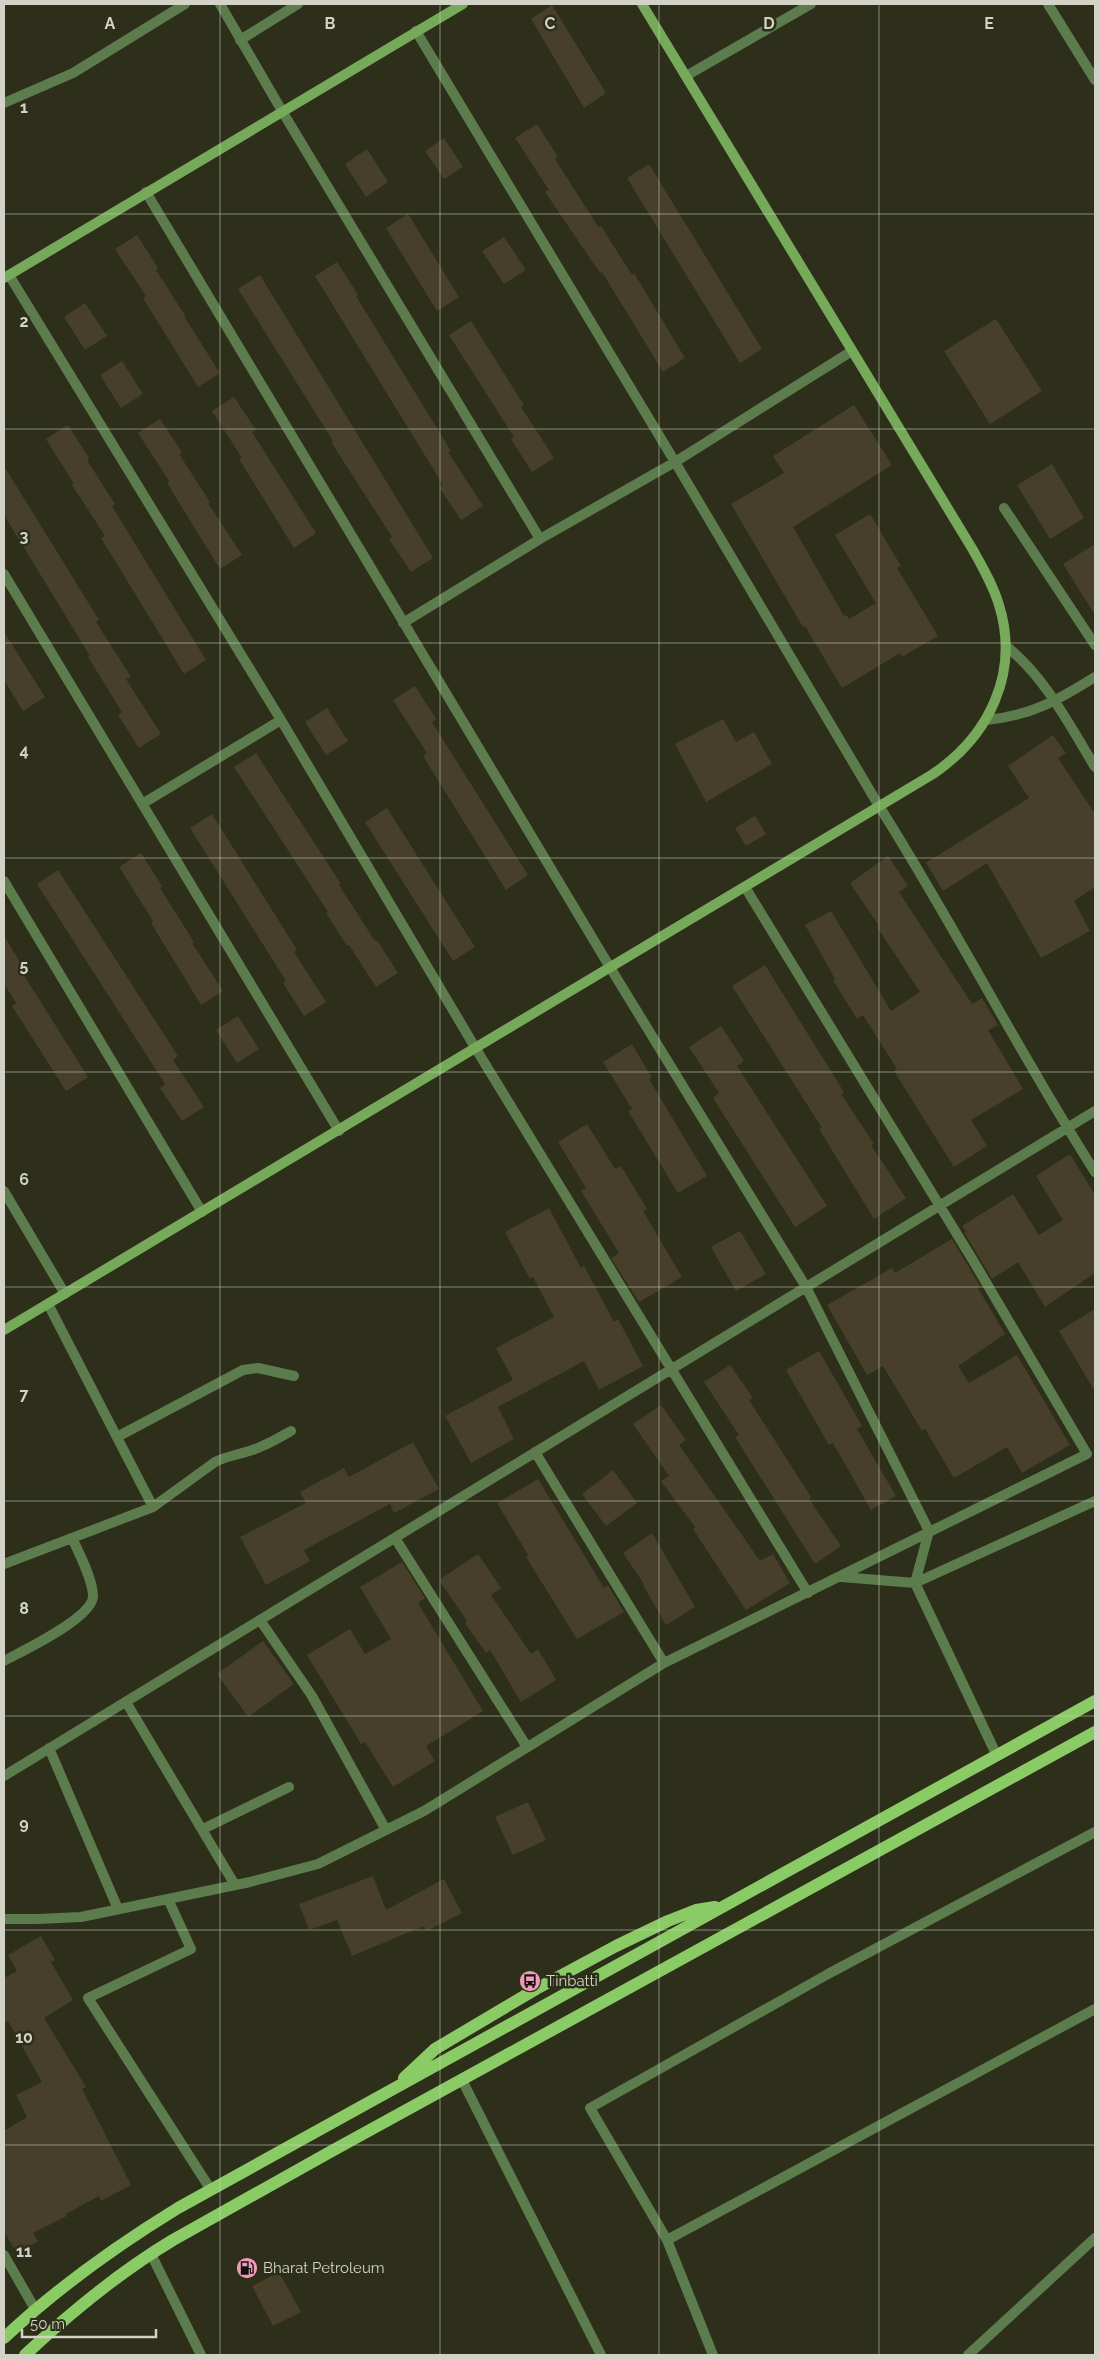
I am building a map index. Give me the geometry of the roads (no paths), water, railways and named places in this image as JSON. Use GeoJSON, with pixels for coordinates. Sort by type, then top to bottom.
{"type":"FeatureCollection","features":[{"type":"Feature","properties":{"kind":"main road"},"geometry":{"type":"LineString","coordinates":[[6,277],[463,4]]}},
{"type":"Feature","properties":{"kind":"main road"},"geometry":{"type":"LineString","coordinates":[[4,1330],[611,969],[949,764],[976,736],[986,720],[1000,684],[1006,646],[1000,607],[989,579],[642,4]]}},
{"type":"Feature","properties":{"kind":"main road"},"geometry":{"type":"LineString","coordinates":[[4,2337],[35,2310],[122,2244],[178,2208],[1095,1701]]}},
{"type":"Feature","properties":{"kind":"main road"},"geometry":{"type":"LineString","coordinates":[[25,2355],[81,2304],[151,2254],[330,2152],[1095,1732]]}},
{"type":"Feature","properties":{"kind":"main road"},"geometry":{"type":"LineString","coordinates":[[389,2092],[435,2048],[536,1989],[616,1946],[668,1921],[696,1910],[725,1905]]}},
{"type":"Feature","properties":{"kind":"street"},"geometry":{"type":"LineString","coordinates":[[4,103],[73,73],[185,4]]}},
{"type":"Feature","properties":{"kind":"street"},"geometry":{"type":"LineString","coordinates":[[220,4],[282,111],[540,539]]}},
{"type":"Feature","properties":{"kind":"street"},"geometry":{"type":"LineString","coordinates":[[240,40],[298,4]]}},
{"type":"Feature","properties":{"kind":"street"},"geometry":{"type":"LineString","coordinates":[[686,76],[811,4]]}},
{"type":"Feature","properties":{"kind":"street"},"geometry":{"type":"LineString","coordinates":[[1048,4],[1095,80]]}},
{"type":"Feature","properties":{"kind":"street"},"geometry":{"type":"LineString","coordinates":[[416,31],[879,806],[912,858],[1067,1128],[1095,1172]]}},
{"type":"Feature","properties":{"kind":"street"},"geometry":{"type":"LineString","coordinates":[[146,192],[611,969],[806,1287],[928,1531],[915,1583],[997,1756]]}},
{"type":"Feature","properties":{"kind":"street"},"geometry":{"type":"LineString","coordinates":[[6,277],[281,720],[476,1049],[670,1370],[808,1593]]}},
{"type":"Feature","properties":{"kind":"street"},"geometry":{"type":"LineString","coordinates":[[403,623],[540,539],[675,462],[852,351]]}},
{"type":"Feature","properties":{"kind":"street"},"geometry":{"type":"LineString","coordinates":[[1004,508],[1095,645]]}},
{"type":"Feature","properties":{"kind":"street"},"geometry":{"type":"LineString","coordinates":[[4,574],[339,1131]]}},
{"type":"Feature","properties":{"kind":"street"},"geometry":{"type":"LineString","coordinates":[[1006,646],[1022,658],[1055,702],[1095,767]]}},
{"type":"Feature","properties":{"kind":"street"},"geometry":{"type":"LineString","coordinates":[[986,720],[1010,718],[1055,702],[1095,677]]}},
{"type":"Feature","properties":{"kind":"street"},"geometry":{"type":"LineString","coordinates":[[142,804],[281,720]]}},
{"type":"Feature","properties":{"kind":"street"},"geometry":{"type":"LineString","coordinates":[[4,881],[202,1212]]}},
{"type":"Feature","properties":{"kind":"street"},"geometry":{"type":"LineString","coordinates":[[4,1918],[81,1917],[235,1885],[318,1864],[424,1811],[664,1663],[1087,1454],[745,887]]}},
{"type":"Feature","properties":{"kind":"street"},"geometry":{"type":"LineString","coordinates":[[4,1776],[1095,1111]]}},
{"type":"Feature","properties":{"kind":"street"},"geometry":{"type":"LineString","coordinates":[[4,1191],[65,1294]]}},
{"type":"Feature","properties":{"kind":"street"},"geometry":{"type":"LineString","coordinates":[[48,1304],[153,1507]]}},
{"type":"Feature","properties":{"kind":"street"},"geometry":{"type":"LineString","coordinates":[[117,1437],[243,1370],[258,1368],[294,1376]]}},
{"type":"Feature","properties":{"kind":"street"},"geometry":{"type":"LineString","coordinates":[[4,1564],[153,1507],[215,1462],[227,1456],[268,1444],[291,1430]]}},
{"type":"Feature","properties":{"kind":"street"},"geometry":{"type":"LineString","coordinates":[[535,1452],[664,1663]]}},
{"type":"Feature","properties":{"kind":"street"},"geometry":{"type":"LineString","coordinates":[[840,1576],[915,1583],[1095,1501]]}},
{"type":"Feature","properties":{"kind":"street"},"geometry":{"type":"LineString","coordinates":[[4,1661],[61,1630],[83,1614],[92,1602],[94,1595],[72,1538]]}},
{"type":"Feature","properties":{"kind":"street"},"geometry":{"type":"LineString","coordinates":[[395,1538],[527,1747]]}},
{"type":"Feature","properties":{"kind":"street"},"geometry":{"type":"LineString","coordinates":[[260,1620],[312,1696],[386,1830]]}},
{"type":"Feature","properties":{"kind":"street"},"geometry":{"type":"LineString","coordinates":[[126,1702],[235,1885]]}},
{"type":"Feature","properties":{"kind":"street"},"geometry":{"type":"LineString","coordinates":[[49,1748],[118,1909]]}},
{"type":"Feature","properties":{"kind":"street"},"geometry":{"type":"LineString","coordinates":[[202,1829],[289,1787]]}},
{"type":"Feature","properties":{"kind":"street"},"geometry":{"type":"LineString","coordinates":[[713,2355],[667,2240],[590,2108],[828,1974],[1095,1832]]}},
{"type":"Feature","properties":{"kind":"street"},"geometry":{"type":"LineString","coordinates":[[168,1899],[191,1949],[88,1998],[211,2190]]}},
{"type":"Feature","properties":{"kind":"street"},"geometry":{"type":"LineString","coordinates":[[667,2240],[1095,2009]]}},
{"type":"Feature","properties":{"kind":"street"},"geometry":{"type":"LineString","coordinates":[[462,2080],[601,2355]]}},
{"type":"Feature","properties":{"kind":"street"},"geometry":{"type":"LineString","coordinates":[[968,2355],[1095,2238]]}},
{"type":"Feature","properties":{"kind":"street"},"geometry":{"type":"LineString","coordinates":[[151,2254],[201,2355]]}},
{"type":"Feature","properties":{"kind":"street"},"geometry":{"type":"LineString","coordinates":[[4,2255],[35,2310]]}},
{"type":"Feature","properties":{"kind":"place","name":"Tinbatti"},"geometry":{"type":"Point","coordinates":[530,1981]}},
{"type":"Feature","properties":{"kind":"place","name":"Bharat Petroleum"},"geometry":{"type":"Point","coordinates":[247,2268]}}]}
